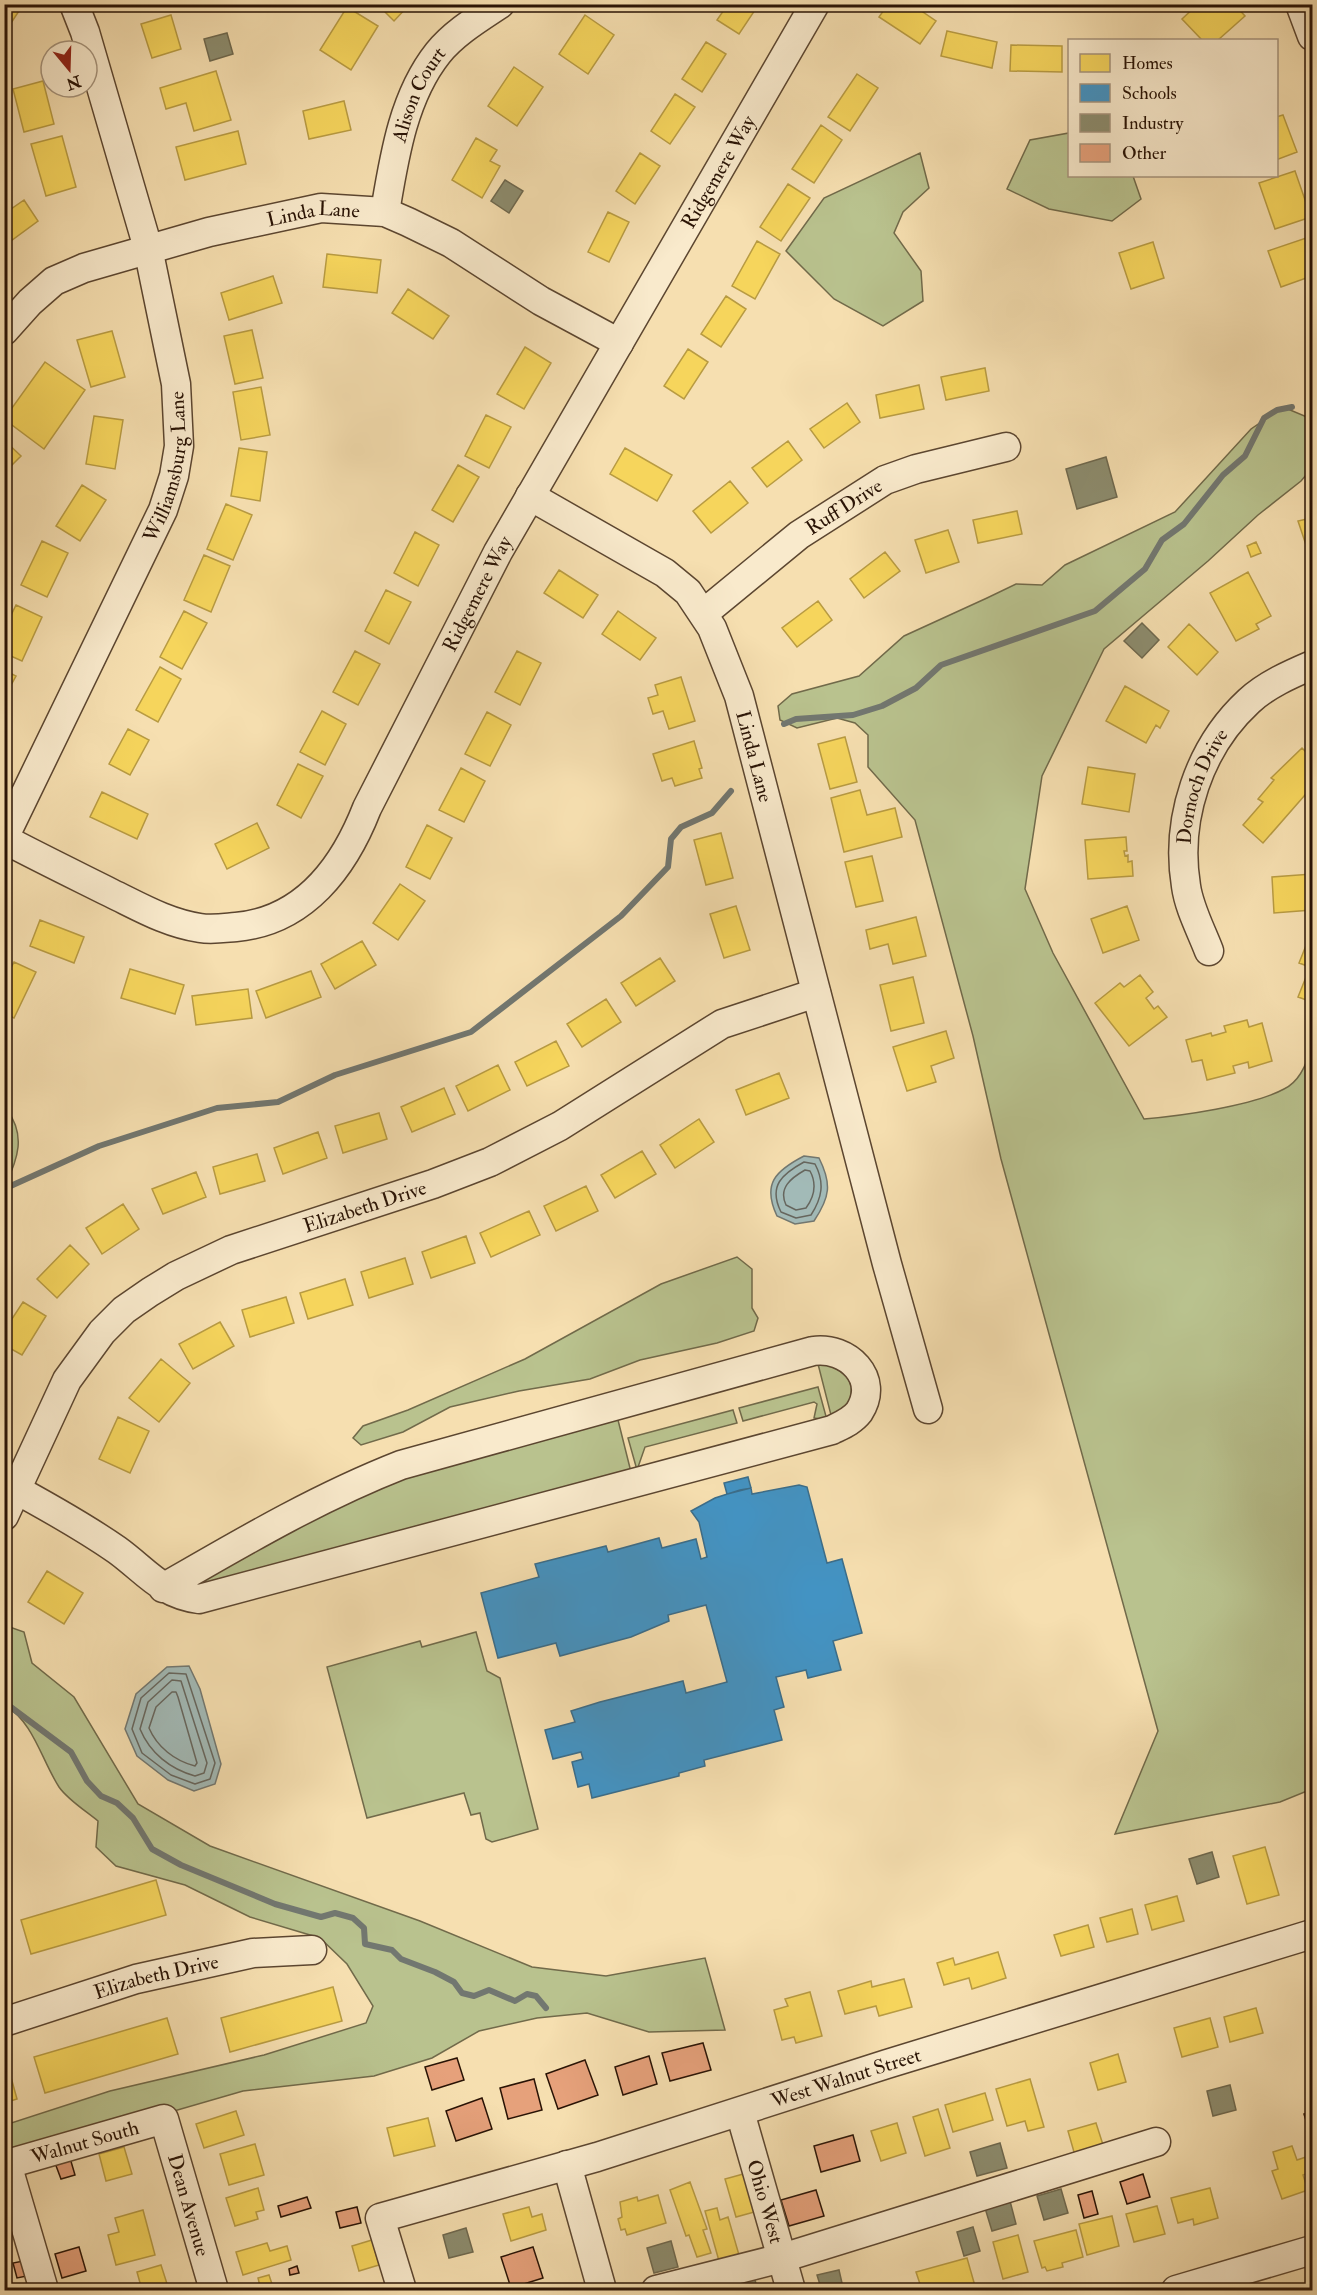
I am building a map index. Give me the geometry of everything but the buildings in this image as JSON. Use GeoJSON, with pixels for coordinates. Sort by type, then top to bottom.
{"type":"FeatureCollection","features":[{"type":"Feature","properties":{"kind":"street","name":"Williamsburg Lane"},"geometry":{"type":"LineString","coordinates":[[4,838],[163,510],[174,476],[179,438],[176,384],[148,248],[85,32],[74,4]]}},
{"type":"Feature","properties":{"kind":"street","name":"Alison Court"},"geometry":{"type":"LineString","coordinates":[[385,213],[394,161],[410,103],[438,52],[470,24],[500,4]]}},
{"type":"Feature","properties":{"kind":"street","name":"Ridgemere Way"},"geometry":{"type":"LineString","coordinates":[[4,838],[157,916],[202,929],[248,926],[265,922],[298,905],[328,879],[356,837],[367,808],[498,552],[815,4]]}},
{"type":"Feature","properties":{"kind":"street"},"geometry":{"type":"LineString","coordinates":[[1300,4],[1312,36]]}},
{"type":"Feature","properties":{"kind":"street","name":"Linda Lane"},"geometry":{"type":"LineString","coordinates":[[4,331],[30,302],[54,281],[84,268],[212,231],[315,209],[385,213],[451,243],[541,301],[619,343]]}},
{"type":"Feature","properties":{"kind":"street","name":"Ruff Drive"},"geometry":{"type":"LineString","coordinates":[[704,613],[799,535],[885,480],[952,459],[1006,447]]}},
{"type":"Feature","properties":{"kind":"street","name":"Linda Lane"},"geometry":{"type":"LineString","coordinates":[[530,496],[665,573],[688,592],[704,613],[725,654],[739,696],[928,1409]]}},
{"type":"Feature","properties":{"kind":"street","name":"Dornoch Drive"},"geometry":{"type":"LineString","coordinates":[[1209,951],[1186,887],[1183,839],[1195,783],[1218,735],[1250,700],[1274,684],[1312,665]]}},
{"type":"Feature","properties":{"kind":"street","name":"Elizabeth Drive"},"geometry":{"type":"LineString","coordinates":[[4,1516],[11,1487],[67,1380],[84,1354],[124,1310],[150,1292],[176,1276],[231,1250],[433,1184],[490,1162],[560,1126],[722,1024],[816,993]]}},
{"type":"Feature","properties":{"kind":"street"},"geometry":{"type":"LineString","coordinates":[[11,1487],[41,1501],[118,1551],[163,1588],[180,1597],[199,1599],[219,1596],[832,1430],[848,1422],[858,1412],[864,1401],[864,1378],[851,1360],[842,1354],[832,1351],[813,1351],[401,1465],[346,1486],[288,1516],[163,1588]]}},
{"type":"Feature","properties":{"kind":"street","name":"West Walnut Street"},"geometry":{"type":"LineString","coordinates":[[402,2290],[380,2218],[567,2165],[908,2057],[1312,1934]]}},
{"type":"Feature","properties":{"kind":"street","name":"Elizabeth Drive"},"geometry":{"type":"LineString","coordinates":[[4,2022],[136,1979],[253,1953],[312,1950]]}},
{"type":"Feature","properties":{"kind":"street","name":"Ohio West"},"geometry":{"type":"LineString","coordinates":[[740,2112],[791,2290]]}},
{"type":"Feature","properties":{"kind":"street","name":"Walnut South"},"geometry":{"type":"LineString","coordinates":[[6,2164],[164,2119]]}},
{"type":"Feature","properties":{"kind":"street","name":"Dean Avenue"},"geometry":{"type":"LineString","coordinates":[[164,2119],[214,2290]]}},
{"type":"Feature","properties":{"kind":"street"},"geometry":{"type":"LineString","coordinates":[[656,2290],[782,2258],[1156,2142]]}},
{"type":"Feature","properties":{"kind":"street"},"geometry":{"type":"LineString","coordinates":[[6,2164],[44,2290]]}},
{"type":"Feature","properties":{"kind":"street"},"geometry":{"type":"LineString","coordinates":[[567,2165],[602,2290]]}},
{"type":"Feature","properties":{"kind":"street"},"geometry":{"type":"LineString","coordinates":[[1176,2290],[1312,2250]]}},
{"type":"Feature","properties":{"kind":"green space"},"geometry":{"type":"Polygon","coordinates":[[[1068,133],[1068,177],[1133,177],[1141,199],[1112,221],[1049,209],[1007,189],[1030,140],[1068,133]]]}},
{"type":"Feature","properties":{"kind":"green space"},"geometry":{"type":"Polygon","coordinates":[[[920,153],[929,188],[903,212],[894,233],[921,271],[923,301],[883,326],[834,299],[786,251],[824,198],[920,153]]]}},
{"type":"Feature","properties":{"kind":"green space"},"geometry":{"type":"Polygon","coordinates":[[[1283,407],[1307,417],[1312,436],[1312,468],[1301,481],[1258,515],[1208,561],[1104,649],[1042,776],[1025,889],[1053,953],[1144,1119],[1216,1109],[1271,1095],[1295,1081],[1306,1064],[1312,1044],[1312,1789],[1280,1802],[1115,1834],[1158,1731],[1001,1159],[973,1036],[915,820],[868,767],[868,735],[855,723],[837,718],[797,728],[780,720],[778,706],[792,694],[859,676],[904,636],[1016,584],[1042,585],[1065,565],[1175,512],[1251,429],[1283,407]]]}},
{"type":"Feature","properties":{"kind":"green space"},"geometry":{"type":"Polygon","coordinates":[[[7,1110],[17,1129],[18,1147],[5,1186],[4,1112],[7,1110]]]}},
{"type":"Feature","properties":{"kind":"green space"},"geometry":{"type":"Polygon","coordinates":[[[737,1257],[752,1269],[752,1308],[758,1318],[754,1331],[717,1343],[640,1360],[590,1379],[519,1391],[450,1407],[403,1432],[361,1445],[353,1438],[363,1426],[408,1410],[525,1359],[661,1284],[737,1257]]]}},
{"type":"Feature","properties":{"kind":"green space"},"geometry":{"type":"Polygon","coordinates":[[[824,1362],[838,1369],[848,1378],[851,1389],[848,1405],[832,1419],[818,1364],[824,1362]]]}},
{"type":"Feature","properties":{"kind":"green space"},"geometry":{"type":"Polygon","coordinates":[[[818,1387],[827,1420],[814,1418],[817,1404],[814,1402],[743,1421],[739,1408],[818,1387]]]}},
{"type":"Feature","properties":{"kind":"green space"},"geometry":{"type":"Polygon","coordinates":[[[733,1410],[737,1423],[645,1447],[637,1470],[628,1438],[733,1410]]]}},
{"type":"Feature","properties":{"kind":"green space"},"geometry":{"type":"Polygon","coordinates":[[[617,1416],[631,1472],[206,1583],[204,1581],[208,1575],[396,1477],[617,1416]]]}},
{"type":"Feature","properties":{"kind":"green space"},"geometry":{"type":"Polygon","coordinates":[[[4,1625],[24,1632],[32,1663],[74,1697],[138,1804],[210,1846],[420,1921],[532,1967],[606,1976],[705,1958],[725,2030],[649,2032],[587,2013],[537,2018],[479,2031],[432,2058],[374,2076],[243,2091],[5,2160],[5,2125],[110,2091],[264,2055],[366,2023],[373,2006],[347,1964],[320,1938],[250,1917],[185,1885],[116,1866],[96,1847],[98,1821],[63,1792],[30,1731],[23,1721],[5,1705],[4,1625]]]}},
{"type":"Feature","properties":{"kind":"green space"},"geometry":{"type":"Polygon","coordinates":[[[476,1632],[487,1671],[500,1678],[538,1829],[492,1842],[486,1839],[480,1813],[471,1815],[464,1793],[367,1818],[327,1667],[420,1641],[422,1647],[476,1632]]]}},
{"type":"Feature","properties":{"kind":"water"},"geometry":{"type":"Polygon","coordinates":[[[804,1156],[819,1158],[826,1175],[827,1190],[823,1205],[814,1221],[795,1224],[777,1216],[771,1187],[785,1167],[804,1156]]]}},
{"type":"Feature","properties":{"kind":"water"},"geometry":{"type":"Polygon","coordinates":[[[189,1666],[200,1689],[221,1764],[215,1784],[194,1791],[168,1780],[137,1756],[125,1729],[136,1694],[167,1667],[189,1666]]]}},
{"type":"Feature","properties":{"kind":"waterway"},"geometry":{"type":"LineString","coordinates":[[784,724],[796,719],[853,715],[882,706],[916,688],[941,665],[1095,611],[1145,569],[1162,540],[1184,524],[1223,475],[1245,456],[1264,418],[1277,410],[1292,407]]}},
{"type":"Feature","properties":{"kind":"waterway"},"geometry":{"type":"LineString","coordinates":[[4,1189],[99,1146],[217,1108],[278,1102],[335,1075],[471,1032],[621,916],[668,867],[671,839],[681,827],[712,813],[731,791]]}},
{"type":"Feature","properties":{"kind":"waterway"},"geometry":{"type":"LineString","coordinates":[[4,1702],[71,1752],[87,1781],[101,1796],[117,1803],[133,1818],[152,1849],[181,1865],[275,1904],[321,1917],[335,1913],[353,1918],[364,1928],[365,1944],[392,1950],[401,1959],[454,1982],[462,1993],[474,1996],[489,1990],[515,2001],[527,1994],[536,1996],[546,2008]]}}]}
